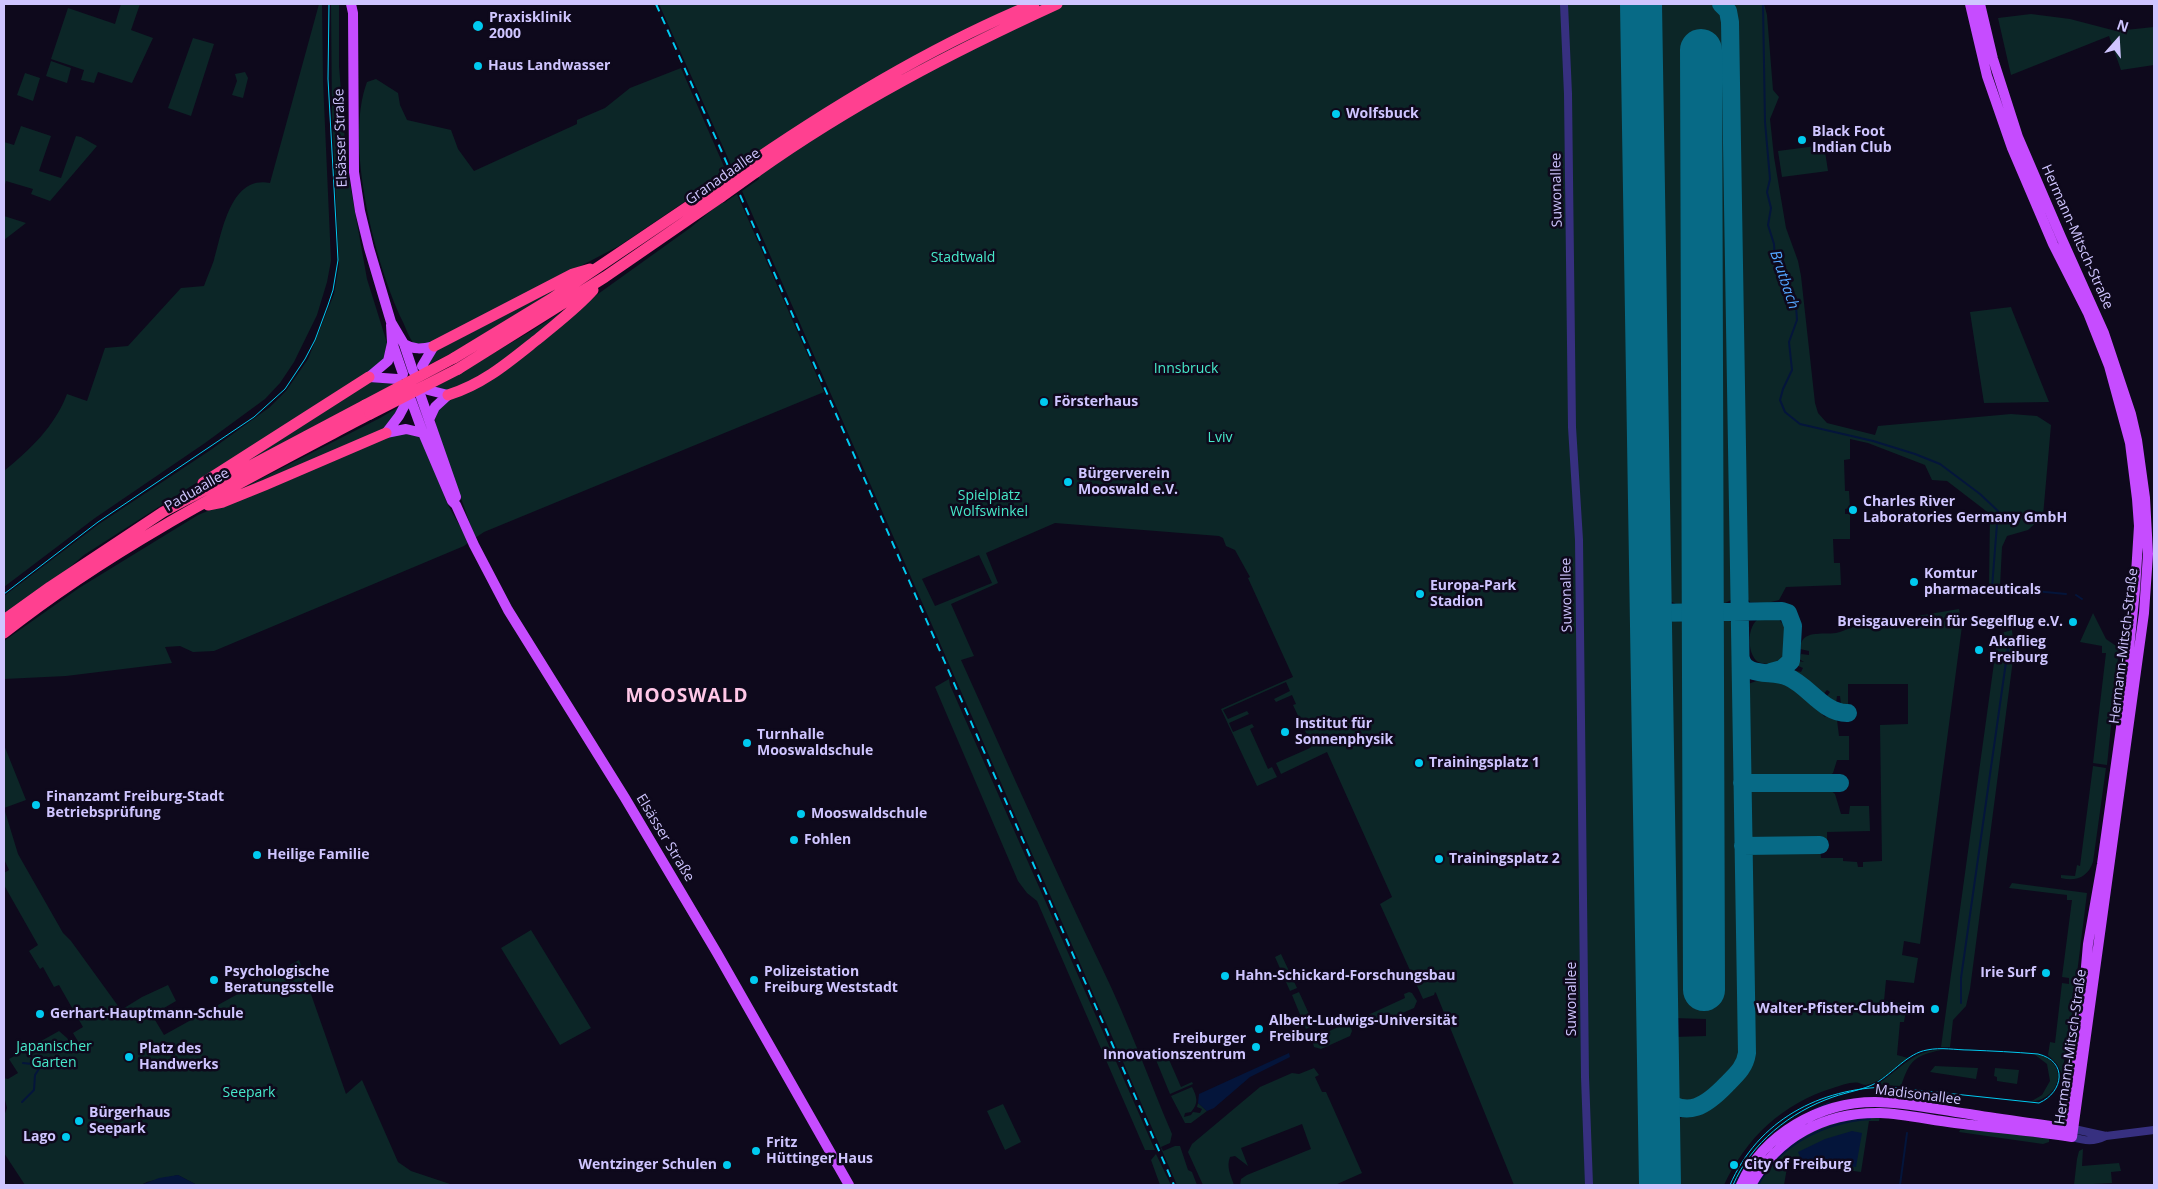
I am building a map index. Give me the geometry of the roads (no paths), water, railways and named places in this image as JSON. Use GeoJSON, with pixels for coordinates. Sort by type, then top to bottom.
{"type":"FeatureCollection","features":[{"type":"Feature","properties":{"kind":"highway","name":"Granadaallee"},"geometry":{"type":"LineString","coordinates":[[412,389],[605,277],[829,111],[881,80],[977,30],[1034,4]]}},
{"type":"Feature","properties":{"kind":"highway","name":"Granadaallee"},"geometry":{"type":"LineString","coordinates":[[754,167],[787,151],[888,88],[980,40],[1057,4]]}},
{"type":"Feature","properties":{"kind":"highway","name":"Granadaallee"},"geometry":{"type":"LineString","coordinates":[[456,363],[603,265],[719,192]]}},
{"type":"Feature","properties":{"kind":"highway"},"geometry":{"type":"LineString","coordinates":[[434,346],[573,274],[603,265]]}},
{"type":"Feature","properties":{"kind":"highway"},"geometry":{"type":"LineString","coordinates":[[448,394],[477,384],[495,373],[581,303],[605,277]]}},
{"type":"Feature","properties":{"kind":"highway"},"geometry":{"type":"LineString","coordinates":[[163,512],[192,490],[369,376]]}},
{"type":"Feature","properties":{"kind":"highway","name":"Paduaallee"},"geometry":{"type":"LineString","coordinates":[[4,620],[57,582],[163,512],[412,389]]}},
{"type":"Feature","properties":{"kind":"highway","name":"Paduaallee"},"geometry":{"type":"LineString","coordinates":[[4,633],[97,568],[194,508],[367,410]]}},
{"type":"Feature","properties":{"kind":"highway"},"geometry":{"type":"LineString","coordinates":[[194,508],[223,502],[386,433]]}},
{"type":"Feature","properties":{"kind":"main road"},"geometry":{"type":"LineString","coordinates":[[351,7],[360,22]]}},
{"type":"Feature","properties":{"kind":"main road","name":"Elsässer Straße"},"geometry":{"type":"LineString","coordinates":[[351,7],[354,172],[369,248],[391,322],[392,342],[412,389],[429,420],[457,499],[456,505]]}},
{"type":"Feature","properties":{"kind":"main road"},"geometry":{"type":"LineString","coordinates":[[1971,8],[1981,8]]}},
{"type":"Feature","properties":{"kind":"main road","name":"Hermann-Mitsch-Straße"},"geometry":{"type":"LineString","coordinates":[[1971,8],[1992,90],[2026,169],[2115,359],[2137,440],[2145,498],[2148,554],[2144,613],[2102,890],[2069,1133]]}},
{"type":"Feature","properties":{"kind":"main road","name":"Hermann-Mitsch-Straße"},"geometry":{"type":"LineString","coordinates":[[1981,8],[2004,96],[2026,169]]}},
{"type":"Feature","properties":{"kind":"main road"},"geometry":{"type":"LineString","coordinates":[[353,65],[360,52]]}},
{"type":"Feature","properties":{"kind":"main road","name":"Elsässer Straße"},"geometry":{"type":"LineString","coordinates":[[391,322],[404,344],[412,389],[423,433],[452,501],[456,505],[474,545],[508,610],[625,798],[717,953],[849,1185]]}},
{"type":"Feature","properties":{"kind":"main road"},"geometry":{"type":"LineString","coordinates":[[369,376],[388,361],[392,342]]}},
{"type":"Feature","properties":{"kind":"main road"},"geometry":{"type":"LineString","coordinates":[[404,344],[414,349],[434,346]]}},
{"type":"Feature","properties":{"kind":"main road"},"geometry":{"type":"LineString","coordinates":[[422,366],[434,346]]}},
{"type":"Feature","properties":{"kind":"main road"},"geometry":{"type":"LineString","coordinates":[[369,376],[412,389],[448,394]]}},
{"type":"Feature","properties":{"kind":"main road"},"geometry":{"type":"LineString","coordinates":[[386,433],[399,416],[412,389]]}},
{"type":"Feature","properties":{"kind":"main road"},"geometry":{"type":"LineString","coordinates":[[429,420],[435,407],[448,394]]}},
{"type":"Feature","properties":{"kind":"main road"},"geometry":{"type":"LineString","coordinates":[[386,433],[406,429],[423,433]]}},
{"type":"Feature","properties":{"kind":"main road","name":"Madisonallee"},"geometry":{"type":"LineString","coordinates":[[1740,1185],[1761,1154],[1786,1131],[1820,1112],[1850,1104],[1887,1102],[2069,1133]]}},
{"type":"Feature","properties":{"kind":"main road","name":"Madisonallee"},"geometry":{"type":"LineString","coordinates":[[1751,1185],[1766,1161],[1789,1140],[1815,1126],[1848,1115],[1883,1114],[2069,1133]]}},
{"type":"Feature","properties":{"kind":"street","name":"Suwonallee"},"geometry":{"type":"LineString","coordinates":[[1564,4],[1568,94],[1572,427],[1579,540],[1585,1077],[1589,1185]]}},
{"type":"Feature","properties":{"kind":"street"},"geometry":{"type":"LineString","coordinates":[[2069,1133],[2081,1140],[2098,1140],[2106,1136],[2154,1130]]}},
{"type":"Feature","properties":{"kind":"water"},"geometry":{"type":"Polygon","coordinates":[[[1289,1053],[1290,1057],[1250,1077],[1214,1108],[1207,1111],[1198,1103],[1199,1094],[1289,1053]]]}},
{"type":"Feature","properties":{"kind":"water"},"geometry":{"type":"Polygon","coordinates":[[[1852,1131],[1862,1133],[1856,1167],[1801,1159],[1798,1152],[1825,1139],[1852,1131]]]}},
{"type":"Feature","properties":{"kind":"water"},"geometry":{"type":"Polygon","coordinates":[[[178,1175],[197,1185],[141,1185],[159,1178],[178,1175]]]}},
{"type":"Feature","properties":{"kind":"waterway","name":"Brutbach"},"geometry":{"type":"LineString","coordinates":[[1763,4],[1765,122],[1770,179],[1767,192],[1771,208],[1768,225],[1774,244],[1775,263],[1783,274],[1787,297],[1796,306],[1797,320],[1789,342],[1792,370],[1780,400],[1785,412],[1800,424],[1873,441],[1915,454],[1940,464],[1980,494],[1998,511],[1992,588],[1995,588]]}},
{"type":"Feature","properties":{"kind":"waterway"},"geometry":{"type":"LineString","coordinates":[[2014,589],[2066,594]]}},
{"type":"Feature","properties":{"kind":"waterway"},"geometry":{"type":"LineString","coordinates":[[2076,595],[2082,599]]}},
{"type":"Feature","properties":{"kind":"waterway"},"geometry":{"type":"LineString","coordinates":[[1961,1003],[1961,978],[2009,641]]}},
{"type":"Feature","properties":{"kind":"waterway"},"geometry":{"type":"LineString","coordinates":[[22,1102],[34,1090],[35,1075],[44,1061],[32,1064],[23,1063]]}},
{"type":"Feature","properties":{"kind":"waterway"},"geometry":{"type":"LineString","coordinates":[[1815,1109],[1829,1103]]}},
{"type":"Feature","properties":{"kind":"waterway"},"geometry":{"type":"LineString","coordinates":[[1758,1185],[1778,1158],[1805,1138],[1837,1125],[1870,1119]]}},
{"type":"Feature","properties":{"kind":"waterway"},"geometry":{"type":"LineString","coordinates":[[1900,1185],[1907,1133]]}},
{"type":"Feature","properties":{"kind":"waterway"},"geometry":{"type":"LineString","coordinates":[[1735,1185],[1746,1165]]}},
{"type":"Feature","properties":{"kind":"tram line"},"geometry":{"type":"LineString","coordinates":[[4,594],[98,522],[254,417],[285,389],[305,359],[315,340],[328,305],[333,290],[338,260],[328,79],[329,4]]}},
{"type":"Feature","properties":{"kind":"tram line"},"geometry":{"type":"LineString","coordinates":[[1730,1185],[1742,1162],[1757,1142],[1774,1126],[1794,1112],[1816,1101],[1839,1094],[1863,1089],[1888,1087],[2039,1103],[2054,1092],[2058,1085],[2058,1070],[2048,1058],[2038,1054],[1943,1049],[1920,1052],[1907,1059],[1876,1083],[1866,1087],[1860,1089],[1855,1091],[1817,1103],[1787,1120],[1761,1143],[1750,1156],[1733,1185]]}},
{"type":"Feature","properties":{"kind":"railway"},"geometry":{"type":"LineString","coordinates":[[656,4],[729,168]]}},
{"type":"Feature","properties":{"kind":"railway"},"geometry":{"type":"LineString","coordinates":[[740,195],[1174,1185]]}},
{"type":"Feature","properties":{"kind":"place","name":"Praxisklinik 2000"},"geometry":{"type":"Point","coordinates":[478,26]}},
{"type":"Feature","properties":{"kind":"place","name":"Haus Landwasser"},"geometry":{"type":"Point","coordinates":[478,66]}},
{"type":"Feature","properties":{"kind":"place","name":"Wolfsbuck"},"geometry":{"type":"Point","coordinates":[1336,114]}},
{"type":"Feature","properties":{"kind":"place","name":"Black Foot Indian Club"},"geometry":{"type":"Point","coordinates":[1802,140]}},
{"type":"Feature","properties":{"kind":"place","name":"Försterhaus"},"geometry":{"type":"Point","coordinates":[1044,402]}},
{"type":"Feature","properties":{"kind":"place","name":"Bürgerverein Mooswald e.V."},"geometry":{"type":"Point","coordinates":[1068,482]}},
{"type":"Feature","properties":{"kind":"place","name":"Charles River Laboratories Germany GmbH"},"geometry":{"type":"Point","coordinates":[1853,510]}},
{"type":"Feature","properties":{"kind":"place","name":"Komtur pharmaceuticals"},"geometry":{"type":"Point","coordinates":[1914,582]}},
{"type":"Feature","properties":{"kind":"place","name":"Europa-Park Stadion"},"geometry":{"type":"Point","coordinates":[1420,594]}},
{"type":"Feature","properties":{"kind":"place","name":"Breisgauverein für Segelflug e.V."},"geometry":{"type":"Point","coordinates":[2073,622]}},
{"type":"Feature","properties":{"kind":"place","name":"Akaflieg Freiburg"},"geometry":{"type":"Point","coordinates":[1979,650]}},
{"type":"Feature","properties":{"kind":"place","name":"Institut für Sonnenphysik"},"geometry":{"type":"Point","coordinates":[1285,732]}},
{"type":"Feature","properties":{"kind":"place","name":"Turnhalle Mooswaldschule"},"geometry":{"type":"Point","coordinates":[747,743]}},
{"type":"Feature","properties":{"kind":"place","name":"Trainingsplatz 1"},"geometry":{"type":"Point","coordinates":[1419,763]}},
{"type":"Feature","properties":{"kind":"place","name":"Finanzamt Freiburg-Stadt Betriebsprüfung"},"geometry":{"type":"Point","coordinates":[36,805]}},
{"type":"Feature","properties":{"kind":"place","name":"Mooswaldschule"},"geometry":{"type":"Point","coordinates":[801,814]}},
{"type":"Feature","properties":{"kind":"place","name":"Fohlen"},"geometry":{"type":"Point","coordinates":[794,840]}},
{"type":"Feature","properties":{"kind":"place","name":"Heilige Familie"},"geometry":{"type":"Point","coordinates":[257,855]}},
{"type":"Feature","properties":{"kind":"place","name":"Trainingsplatz 2"},"geometry":{"type":"Point","coordinates":[1439,859]}},
{"type":"Feature","properties":{"kind":"place","name":"Irie Surf"},"geometry":{"type":"Point","coordinates":[2046,973]}},
{"type":"Feature","properties":{"kind":"place","name":"Hahn-Schickard-Forschungsbau"},"geometry":{"type":"Point","coordinates":[1225,976]}},
{"type":"Feature","properties":{"kind":"place","name":"Psychologische Beratungsstelle"},"geometry":{"type":"Point","coordinates":[214,980]}},
{"type":"Feature","properties":{"kind":"place","name":"Polizeistation Freiburg Weststadt"},"geometry":{"type":"Point","coordinates":[754,980]}},
{"type":"Feature","properties":{"kind":"place","name":"Walter-Pfister-Clubheim"},"geometry":{"type":"Point","coordinates":[1935,1009]}},
{"type":"Feature","properties":{"kind":"place","name":"Gerhart-Hauptmann-Schule"},"geometry":{"type":"Point","coordinates":[40,1014]}},
{"type":"Feature","properties":{"kind":"place","name":"Albert-Ludwigs-Universität Freiburg"},"geometry":{"type":"Point","coordinates":[1259,1029]}},
{"type":"Feature","properties":{"kind":"place","name":"Freiburger Innovationszentrum"},"geometry":{"type":"Point","coordinates":[1256,1047]}},
{"type":"Feature","properties":{"kind":"place","name":"Platz des Handwerks"},"geometry":{"type":"Point","coordinates":[129,1057]}},
{"type":"Feature","properties":{"kind":"place","name":"Bürgerhaus Seepark"},"geometry":{"type":"Point","coordinates":[79,1121]}},
{"type":"Feature","properties":{"kind":"place","name":"Lago"},"geometry":{"type":"Point","coordinates":[66,1137]}},
{"type":"Feature","properties":{"kind":"place","name":"Fritz Hüttinger Haus"},"geometry":{"type":"Point","coordinates":[756,1151]}},
{"type":"Feature","properties":{"kind":"place","name":"Wentzinger Schulen"},"geometry":{"type":"Point","coordinates":[727,1165]}},
{"type":"Feature","properties":{"kind":"place","name":"City of Freiburg"},"geometry":{"type":"Point","coordinates":[1734,1165]}},
{"type":"Feature","properties":{"kind":"district","name":"MOOSWALD"},"geometry":{"type":"Point","coordinates":[687,697]}},
{"type":"Feature","properties":{"kind":"park label","name":"Stadtwald"},"geometry":{"type":"Point","coordinates":[963,258]}},
{"type":"Feature","properties":{"kind":"park label","name":"Innsbruck"},"geometry":{"type":"Point","coordinates":[1186,369]}},
{"type":"Feature","properties":{"kind":"park label","name":"Lviv"},"geometry":{"type":"Point","coordinates":[1220,438]}},
{"type":"Feature","properties":{"kind":"park label","name":"Spielplatz Wolfswinkel"},"geometry":{"type":"Point","coordinates":[989,504]}},
{"type":"Feature","properties":{"kind":"park label","name":"Japanischer Garten"},"geometry":{"type":"Point","coordinates":[54,1056]}},
{"type":"Feature","properties":{"kind":"park label","name":"Seepark"},"geometry":{"type":"Point","coordinates":[249,1093]}}]}
